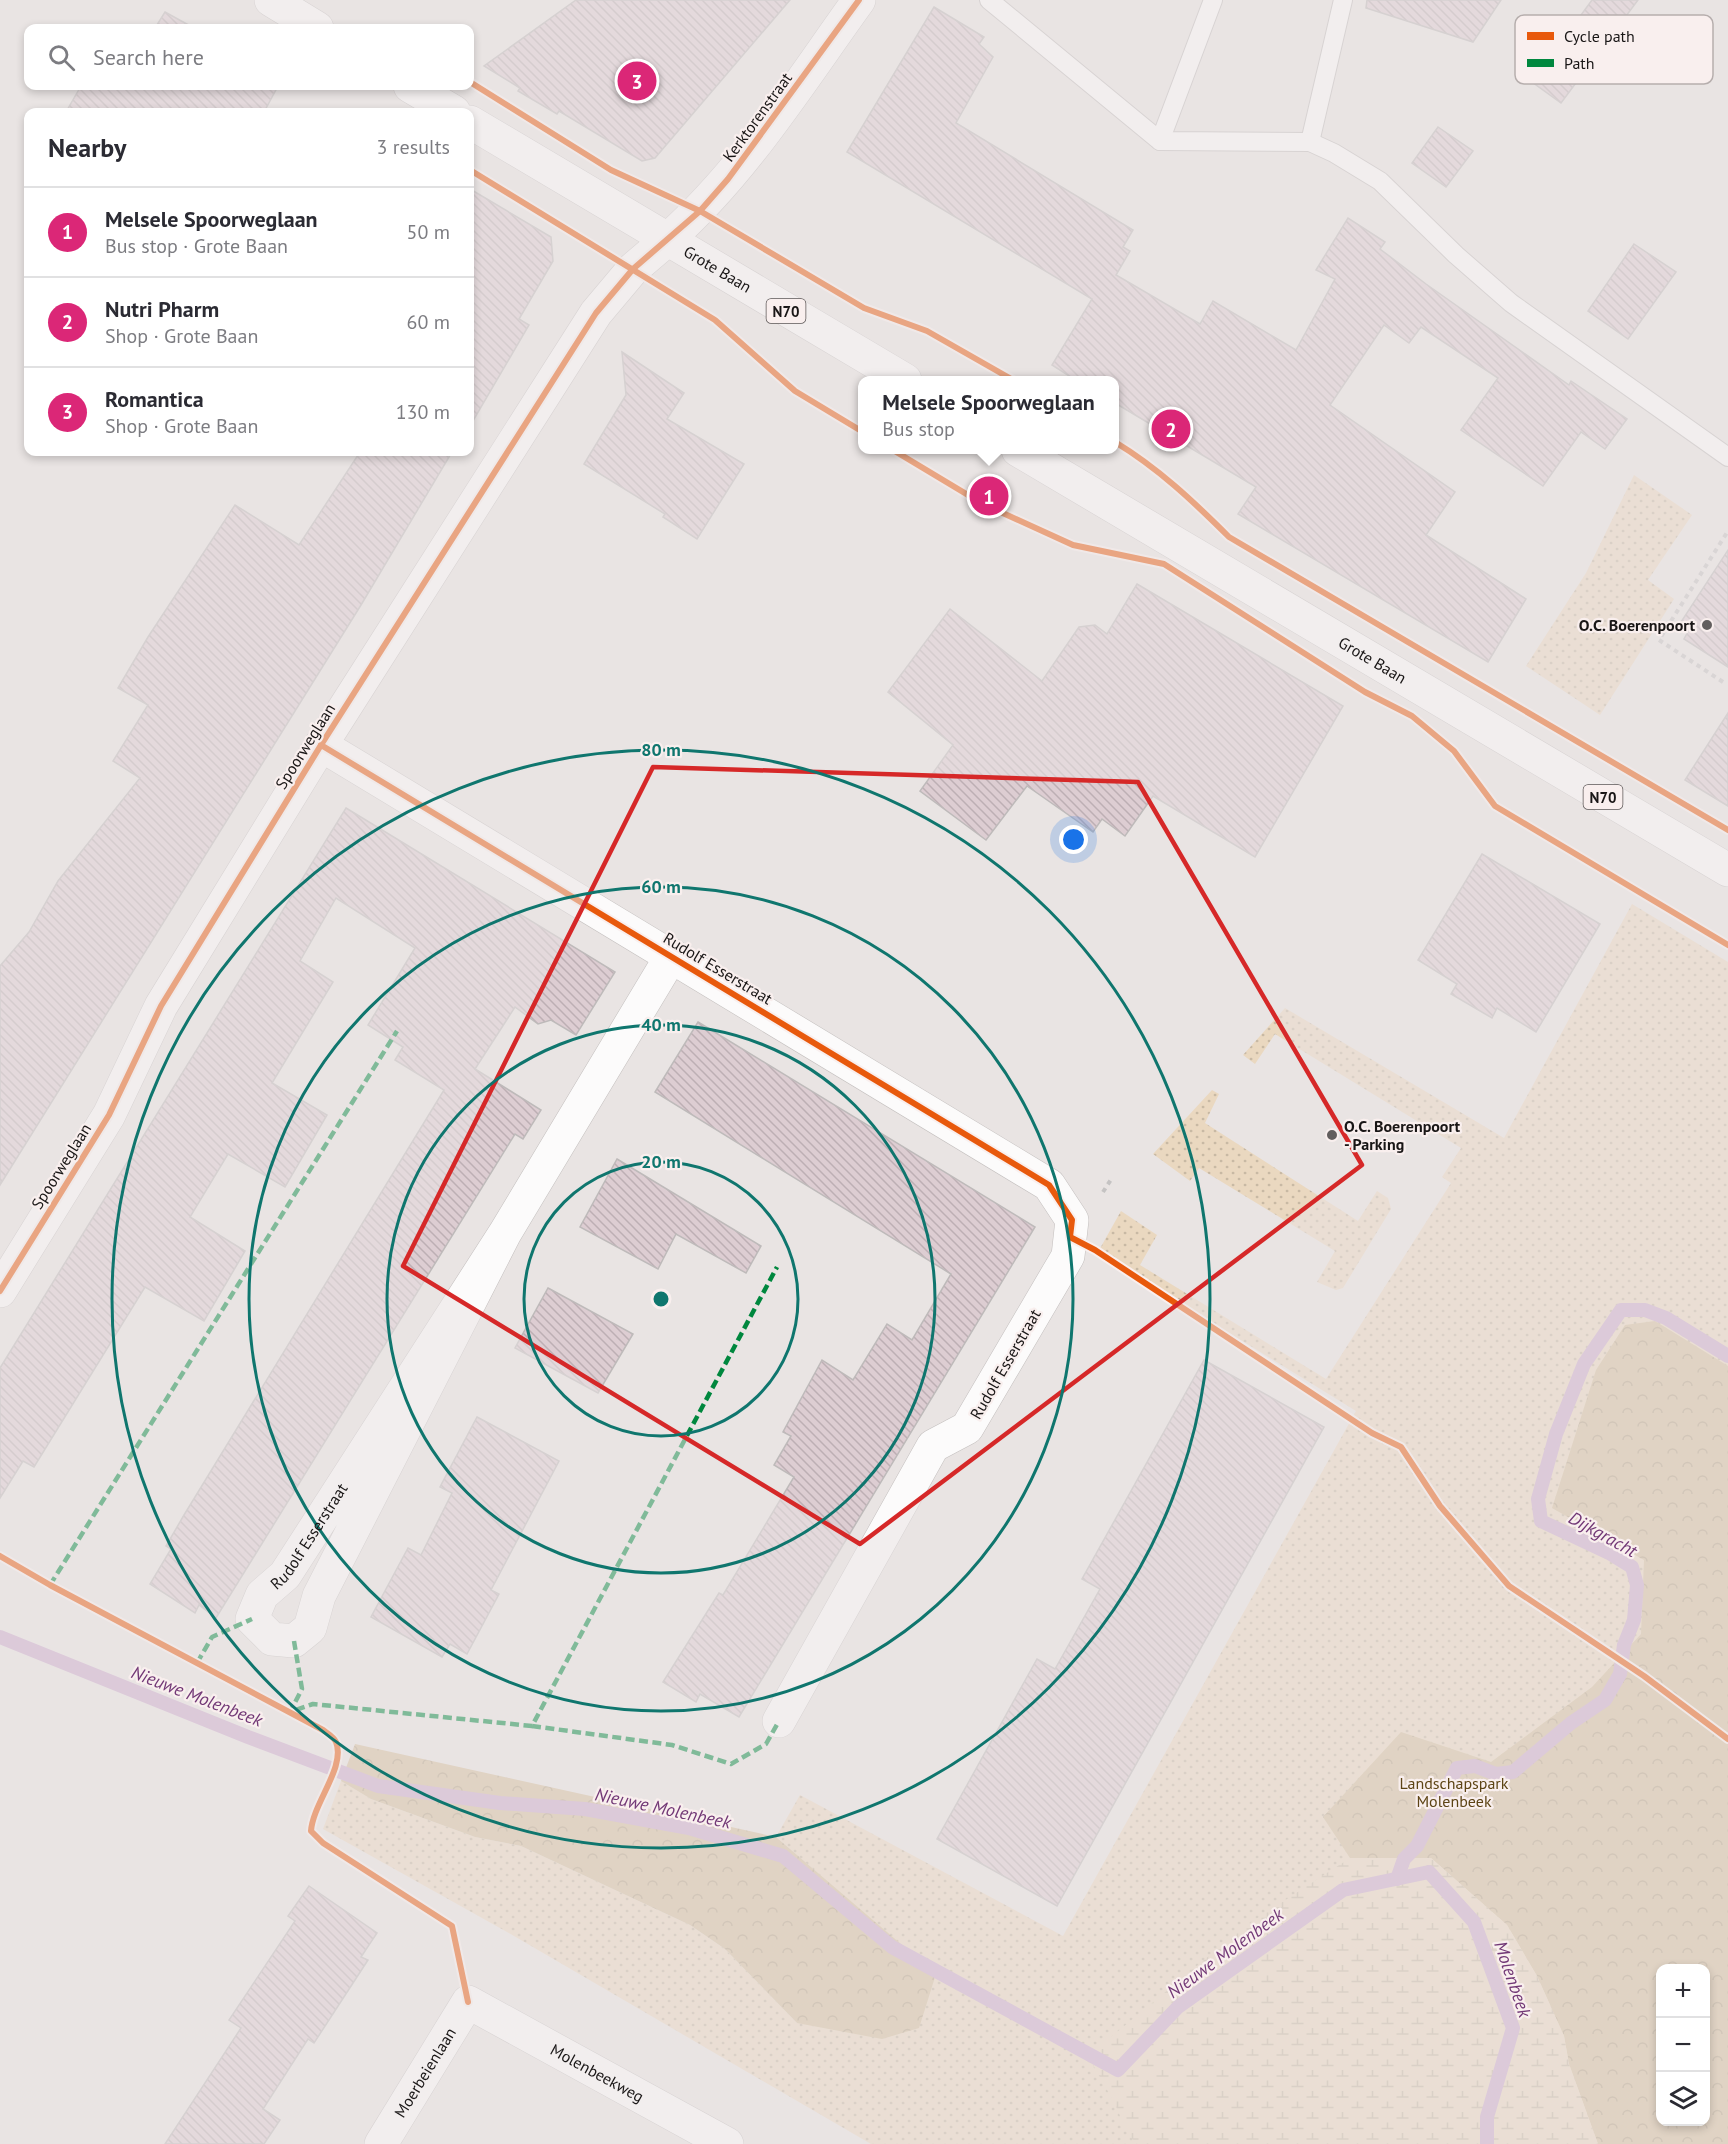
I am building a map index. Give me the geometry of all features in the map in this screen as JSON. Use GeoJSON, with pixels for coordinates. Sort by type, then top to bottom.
{"type":"FeatureCollection","features":[{"type":"Feature","properties":{"kind":"street"},"geometry":{"type":"LineString","coordinates":[[270,0],[310,24]]}},
{"type":"Feature","properties":{"kind":"street","name":"Kerktorenstraat"},"geometry":{"type":"LineString","coordinates":[[668,240],[700,212],[728,179],[859,0]]}},
{"type":"Feature","properties":{"kind":"street"},"geometry":{"type":"LineString","coordinates":[[417,90],[447,108]]}},
{"type":"Feature","properties":{"kind":"street","name":"Grote Baan"},"geometry":{"type":"LineString","coordinates":[[474,124],[897,376]]}},
{"type":"Feature","properties":{"kind":"street","name":"Spoorweglaan"},"geometry":{"type":"LineString","coordinates":[[0,1291],[109,1115],[161,1006],[321,745],[596,313],[633,268],[668,240]]}},
{"type":"Feature","properties":{"kind":"street","name":"Grote Baan"},"geometry":{"type":"LineString","coordinates":[[1025,454],[1728,870]]}},
{"type":"Feature","properties":{"kind":"street","name":"Rudolf Esserstraat"},"geometry":{"type":"LineString","coordinates":[[321,745],[1049,1185],[1072,1220],[1068,1256],[967,1428],[933,1446],[779,1721]]}},
{"type":"Feature","properties":{"kind":"street","name":"Rudolf Esserstraat"},"geometry":{"type":"LineString","coordinates":[[505,1233],[319,1596],[310,1628],[294,1641],[272,1639],[252,1619],[262,1595],[285,1575],[505,1233],[672,956]]}},
{"type":"Feature","properties":{"kind":"street","name":"Moerbeienlaan"},"geometry":{"type":"LineString","coordinates":[[381,2144],[468,2002]]}},
{"type":"Feature","properties":{"kind":"street","name":"Molenbeekweg"},"geometry":{"type":"LineString","coordinates":[[468,2002],[727,2144]]}},
{"type":"Feature","properties":{"kind":"lane"},"geometry":{"type":"LineString","coordinates":[[989,0],[1160,141],[1310,142],[1380,180],[1456,255],[1511,303],[1728,458]]}},
{"type":"Feature","properties":{"kind":"lane"},"geometry":{"type":"LineString","coordinates":[[1160,141],[1213,0]]}},
{"type":"Feature","properties":{"kind":"lane"},"geometry":{"type":"LineString","coordinates":[[1310,142],[1343,0]]}},
{"type":"Feature","properties":{"kind":"path"},"geometry":{"type":"LineString","coordinates":[[1724,682],[1659,640],[1728,531]]}},
{"type":"Feature","properties":{"kind":"highlighted area"},"geometry":{"type":"Polygon","coordinates":[[[653,767],[1138,782],[1362,1165],[860,1544],[403,1266],[653,767]]]}},
{"type":"Feature","properties":{"kind":"green space"},"geometry":{"type":"Polygon","coordinates":[[[1634,475],[1692,515],[1648,580],[1674,599],[1600,715],[1526,666],[1586,573],[1634,475]]]}},
{"type":"Feature","properties":{"kind":"green space","name":"Landschapspark Molenbeek"},"geometry":{"type":"Polygon","coordinates":[[[1632,904],[1728,962],[1728,2144],[871,2144],[507,1932],[323,1829],[341,1781],[371,1799],[475,1837],[521,1846],[690,1925],[725,1949],[797,2023],[935,1974],[776,1837],[800,1795],[1063,1936],[1356,1411],[1098,1252],[1121,1211],[1157,1235],[1140,1265],[1326,1379],[1451,1183],[1442,1177],[1461,1148],[1275,1034],[1255,1064],[1243,1055],[1285,1008],[1504,1138],[1632,904]]]}},
{"type":"Feature","properties":{"kind":"green space"},"geometry":{"type":"Polygon","coordinates":[[[1212,1090],[1219,1094],[1205,1123],[1358,1221],[1377,1191],[1388,1198],[1391,1209],[1343,1288],[1336,1290],[1317,1282],[1335,1251],[1199,1168],[1190,1181],[1153,1154],[1212,1090]]]}},
{"type":"Feature","properties":{"kind":"green space"},"geometry":{"type":"Polygon","coordinates":[[[1655,1321],[1728,1366],[1728,2144],[1598,2144],[1569,2064],[1564,2036],[1537,1976],[1507,1925],[1431,1858],[1350,1858],[1323,1817],[1401,1732],[1491,1762],[1592,1687],[1641,1634],[1644,1560],[1552,1508],[1596,1370],[1625,1325],[1655,1321]]]}},
{"type":"Feature","properties":{"kind":"green space"},"geometry":{"type":"Polygon","coordinates":[[[355,1744],[776,1837],[936,1974],[919,2028],[882,2039],[797,2023],[725,1949],[690,1925],[521,1846],[475,1837],[371,1799],[341,1781],[355,1744]]]}},
{"type":"Feature","properties":{"kind":"green space"},"geometry":{"type":"Polygon","coordinates":[[[1350,1858],[1431,1858],[1507,1925],[1537,1976],[1564,2036],[1569,2064],[1598,2144],[1138,2144],[1128,2135],[1115,2104],[1088,2056],[1244,1927],[1350,1858]]]}},
{"type":"Feature","properties":{"kind":"building"},"geometry":{"type":"Polygon","coordinates":[[[576,0],[790,0],[655,158],[642,161],[559,111],[557,114],[518,91],[520,88],[484,66],[576,0]]]}},
{"type":"Feature","properties":{"kind":"building"},"geometry":{"type":"Polygon","coordinates":[[[1367,0],[1501,0],[1473,42],[1366,8],[1367,0]]]}},
{"type":"Feature","properties":{"kind":"building"},"geometry":{"type":"Polygon","coordinates":[[[1592,0],[1638,0],[1627,15],[1581,15],[1592,0]]]}},
{"type":"Feature","properties":{"kind":"building"},"geometry":{"type":"Polygon","coordinates":[[[934,7],[984,37],[979,44],[993,57],[956,123],[1133,230],[1123,247],[1130,251],[1116,275],[1200,324],[1213,301],[1296,350],[1335,279],[1316,270],[1348,218],[1385,242],[1380,249],[1426,284],[1569,385],[1571,381],[1627,419],[1605,449],[1581,432],[1543,486],[1461,430],[1498,378],[1421,327],[1409,343],[1384,325],[1330,405],[1455,492],[1426,535],[1526,599],[1488,662],[1238,514],[1256,487],[1119,405],[1119,376],[1069,376],[1052,365],[1092,299],[847,152],[934,7]]]}},
{"type":"Feature","properties":{"kind":"building"},"geometry":{"type":"Polygon","coordinates":[[[165,12],[187,24],[158,24],[165,12]]]}},
{"type":"Feature","properties":{"kind":"building"},"geometry":{"type":"Polygon","coordinates":[[[1535,84],[1575,84],[1561,103],[1535,84]]]}},
{"type":"Feature","properties":{"kind":"building"},"geometry":{"type":"Polygon","coordinates":[[[79,90],[276,90],[266,108],[68,108],[79,90]]]}},
{"type":"Feature","properties":{"kind":"building"},"geometry":{"type":"Polygon","coordinates":[[[1438,127],[1473,151],[1446,187],[1412,163],[1438,127]]]}},
{"type":"Feature","properties":{"kind":"building"},"geometry":{"type":"Polygon","coordinates":[[[474,191],[551,237],[553,261],[519,319],[529,325],[474,419],[474,191]]]}},
{"type":"Feature","properties":{"kind":"building"},"geometry":{"type":"Polygon","coordinates":[[[1634,244],[1676,272],[1628,339],[1588,311],[1634,244]]]}},
{"type":"Feature","properties":{"kind":"building"},"geometry":{"type":"Polygon","coordinates":[[[622,352],[684,393],[667,419],[744,464],[697,539],[663,517],[665,514],[584,464],[626,395],[622,352]]]}},
{"type":"Feature","properties":{"kind":"building"},"geometry":{"type":"Polygon","coordinates":[[[357,456],[450,456],[361,605],[0,1185],[0,966],[29,932],[58,881],[140,778],[113,761],[148,705],[118,688],[148,637],[235,505],[299,545],[357,456]]]}},
{"type":"Feature","properties":{"kind":"building","name":"O.C. Boerenpoort"},"geometry":{"type":"Polygon","coordinates":[[[1728,550],[1728,667],[1684,639],[1690,628],[1681,622],[1728,550]]]}},
{"type":"Feature","properties":{"kind":"building"},"geometry":{"type":"Polygon","coordinates":[[[1137,584],[1343,706],[1255,857],[1153,796],[1125,836],[1102,819],[1093,832],[1027,786],[986,840],[920,791],[953,745],[888,692],[950,609],[1042,681],[1079,627],[1095,625],[1107,634],[1137,584]]]}},
{"type":"Feature","properties":{"kind":"building"},"geometry":{"type":"Polygon","coordinates":[[[1728,713],[1728,806],[1685,780],[1728,713]]]}},
{"type":"Feature","properties":{"kind":"building"},"geometry":{"type":"Polygon","coordinates":[[[346,808],[615,972],[576,1035],[551,1020],[538,1024],[515,1007],[475,1069],[541,1110],[523,1139],[515,1134],[216,1618],[199,1605],[195,1613],[150,1584],[171,1549],[166,1546],[184,1515],[444,1090],[395,1060],[403,1047],[368,1025],[415,948],[336,898],[300,961],[333,982],[272,1083],[327,1115],[285,1187],[228,1154],[190,1217],[245,1251],[204,1321],[145,1287],[34,1467],[23,1461],[0,1498],[0,1368],[346,808]]]}},
{"type":"Feature","properties":{"kind":"building"},"geometry":{"type":"Polygon","coordinates":[[[1482,854],[1600,924],[1536,1032],[1497,1008],[1492,1018],[1451,994],[1457,984],[1418,960],[1482,854]]]}},
{"type":"Feature","properties":{"kind":"building"},"geometry":{"type":"Polygon","coordinates":[[[698,1022],[1035,1227],[739,1717],[700,1694],[696,1702],[663,1682],[719,1593],[723,1595],[794,1477],[774,1465],[791,1436],[783,1432],[822,1360],[853,1380],[887,1324],[912,1340],[951,1274],[655,1092],[698,1022]]]}},
{"type":"Feature","properties":{"kind":"building"},"geometry":{"type":"Polygon","coordinates":[[[617,1159],[761,1246],[746,1273],[676,1234],[658,1269],[580,1227],[617,1159]]]}},
{"type":"Feature","properties":{"kind":"building"},"geometry":{"type":"Polygon","coordinates":[[[548,1288],[633,1334],[598,1393],[515,1348],[548,1288]]]}},
{"type":"Feature","properties":{"kind":"building"},"geometry":{"type":"Polygon","coordinates":[[[1204,1360],[1324,1427],[1057,1906],[937,1839],[1037,1659],[1055,1669],[1100,1589],[1082,1579],[1204,1360]]]}},
{"type":"Feature","properties":{"kind":"building"},"geometry":{"type":"Polygon","coordinates":[[[477,1417],[559,1461],[491,1590],[499,1594],[467,1654],[450,1644],[442,1657],[371,1617],[408,1548],[421,1555],[452,1493],[440,1487],[477,1417]]]}},
{"type":"Feature","properties":{"kind":"building"},"geometry":{"type":"Polygon","coordinates":[[[309,1886],[377,1933],[361,1957],[368,1960],[314,2043],[308,2039],[263,2109],[280,2120],[264,2144],[165,2144],[241,2028],[229,2020],[295,1921],[288,1916],[309,1886]]]}},
{"type":"Feature","properties":{"kind":"waterway","name":"Dijkgracht"},"geometry":{"type":"LineString","coordinates":[[1397,1879],[1404,1859],[1417,1846],[1457,1768],[1475,1766],[1496,1774],[1513,1772],[1571,1723],[1605,1700],[1620,1674],[1624,1645],[1634,1620],[1637,1585],[1632,1567],[1611,1554],[1541,1521],[1538,1499],[1556,1434],[1584,1364],[1621,1310],[1645,1310],[1666,1318],[1728,1356]]}},
{"type":"Feature","properties":{"kind":"waterway","name":"Nieuwe Molenbeek"},"geometry":{"type":"LineString","coordinates":[[0,1637],[248,1737],[378,1786],[500,1803],[585,1809],[689,1828],[783,1856],[892,1947],[1118,2070],[1178,2007],[1343,1890],[1429,1872],[1474,1922],[1513,2028],[1487,2117],[1487,2144]]}},
{"type":"Feature","properties":{"kind":"marked path"},"geometry":{"type":"LineString","coordinates":[[50,1585],[397,1031]]}},
{"type":"Feature","properties":{"kind":"marked path"},"geometry":{"type":"LineString","coordinates":[[294,1641],[302,1689],[290,1712],[313,1704],[532,1726],[777,1267]]}},
{"type":"Feature","properties":{"kind":"marked path"},"geometry":{"type":"LineString","coordinates":[[197,1663],[212,1637],[252,1619]]}},
{"type":"Feature","properties":{"kind":"marked path"},"geometry":{"type":"LineString","coordinates":[[532,1726],[672,1745],[731,1764],[766,1744],[779,1721]]}},
{"type":"Feature","properties":{"kind":"cycle path"},"geometry":{"type":"LineString","coordinates":[[0,1291],[109,1115],[161,1006],[321,745],[596,313],[633,269],[700,211],[728,179],[859,0]]}},
{"type":"Feature","properties":{"kind":"cycle path"},"geometry":{"type":"LineString","coordinates":[[474,84],[611,170],[700,211],[864,308],[927,331],[1006,376]]}},
{"type":"Feature","properties":{"kind":"cycle path"},"geometry":{"type":"LineString","coordinates":[[474,172],[715,320],[795,391],[858,429]]}},
{"type":"Feature","properties":{"kind":"cycle path"},"geometry":{"type":"LineString","coordinates":[[1119,445],[1175,486],[1229,537],[1728,830]]}},
{"type":"Feature","properties":{"kind":"cycle path"},"geometry":{"type":"LineString","coordinates":[[900,454],[983,504],[1073,545],[1164,564],[1365,692],[1412,716],[1454,751],[1495,806],[1728,945]]}},
{"type":"Feature","properties":{"kind":"cycle path"},"geometry":{"type":"LineString","coordinates":[[321,745],[1049,1185],[1072,1220],[1070,1237],[1095,1250],[1372,1433],[1401,1447],[1440,1506],[1509,1586],[1644,1676],[1728,1739]]}},
{"type":"Feature","properties":{"kind":"cycle path"},"geometry":{"type":"LineString","coordinates":[[0,1556],[50,1585],[323,1730],[332,1737],[336,1742],[338,1752],[337,1763],[317,1809],[311,1831],[323,1843],[452,1926],[468,2002]]}},
{"type":"Feature","properties":{"kind":"place","name":"Romantica"},"geometry":{"type":"Point","coordinates":[637,81]}},
{"type":"Feature","properties":{"kind":"place","name":"Nutri Pharm"},"geometry":{"type":"Point","coordinates":[1171,429]}},
{"type":"Feature","properties":{"kind":"place","name":"Melsele Spoorweglaan"},"geometry":{"type":"Point","coordinates":[989,496]}},
{"type":"Feature","properties":{"kind":"place","name":"O.C. Boerenpoort"},"geometry":{"type":"Point","coordinates":[1707,625]}},
{"type":"Feature","properties":{"kind":"place","name":"O.C. Boerenpoort - Parking"},"geometry":{"type":"Point","coordinates":[1332,1135]}},
{"type":"Feature","properties":{"kind":"water label","name":"Molenbeek"},"geometry":{"type":"Point","coordinates":[1513,1979]}}]}
